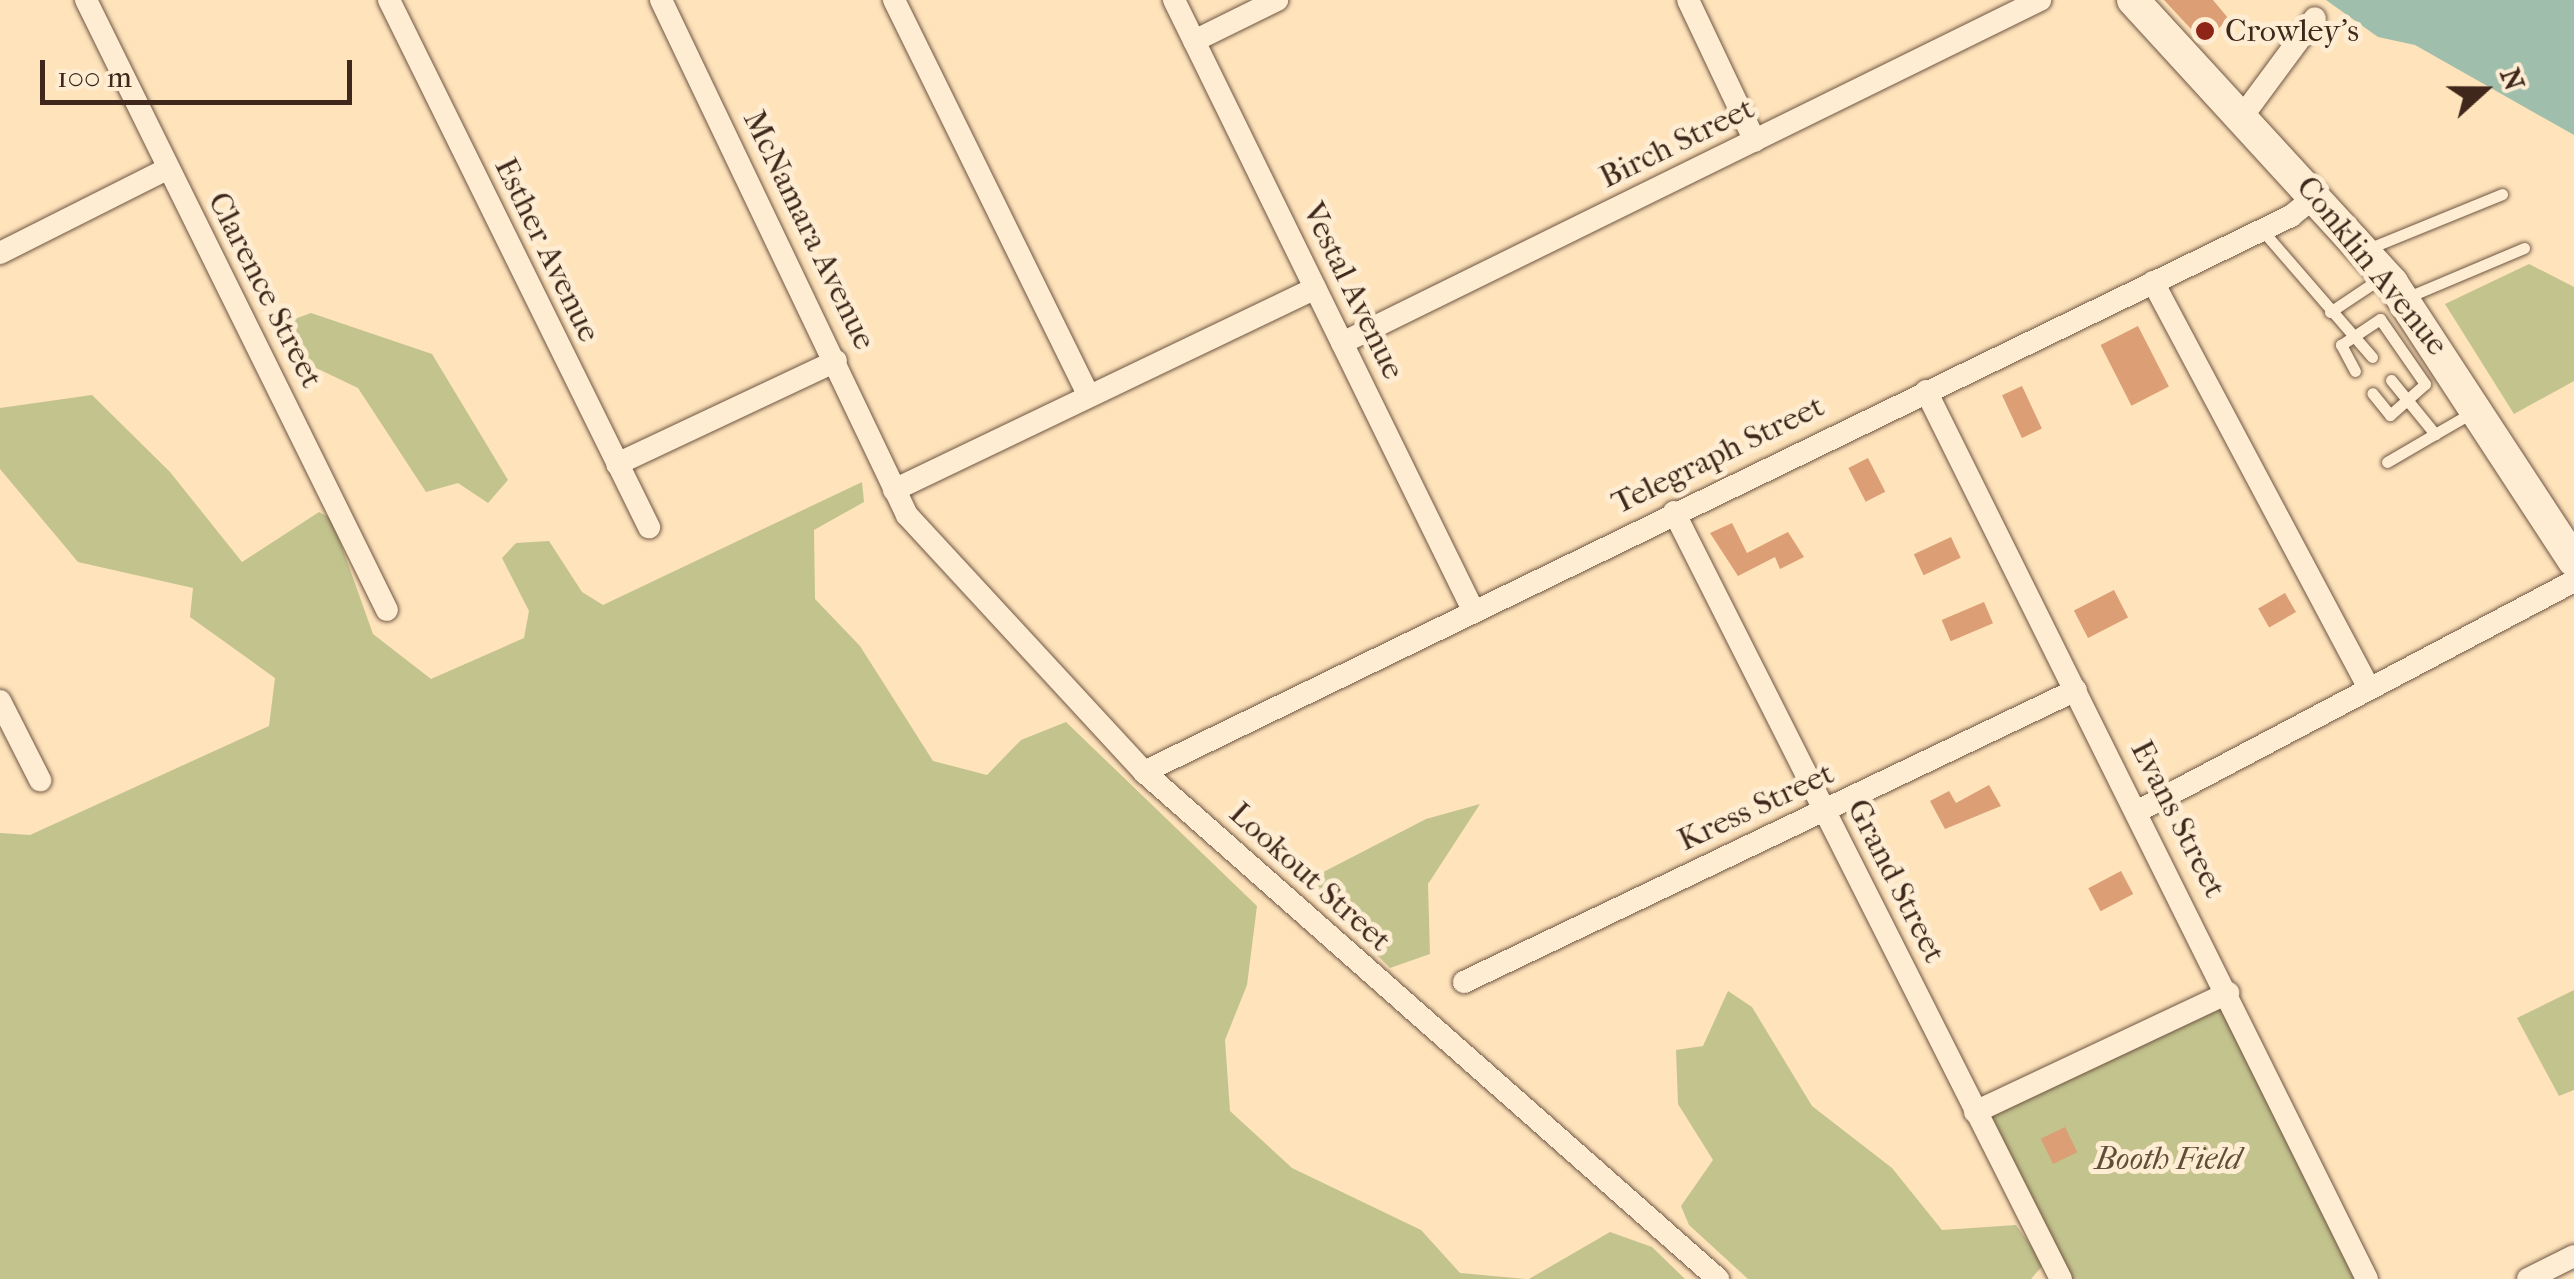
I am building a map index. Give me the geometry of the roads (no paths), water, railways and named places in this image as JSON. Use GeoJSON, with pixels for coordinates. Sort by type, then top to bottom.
{"type":"FeatureCollection","features":[{"type":"Feature","properties":{"kind":"main road","name":"Conklin Avenue"},"geometry":{"type":"LineString","coordinates":[[2133,0],[2318,194],[2385,274],[2480,408],[2574,560]]}},
{"type":"Feature","properties":{"kind":"street","name":"Clarence Street"},"geometry":{"type":"LineString","coordinates":[[86,0],[387,610]]}},
{"type":"Feature","properties":{"kind":"street","name":"Esther Avenue"},"geometry":{"type":"LineString","coordinates":[[389,0],[649,528]]}},
{"type":"Feature","properties":{"kind":"street","name":"McNamara Avenue"},"geometry":{"type":"LineString","coordinates":[[661,0],[836,361],[894,490]]}},
{"type":"Feature","properties":{"kind":"street"},"geometry":{"type":"LineString","coordinates":[[894,0],[1089,396]]}},
{"type":"Feature","properties":{"kind":"street","name":"Vestal Avenue"},"geometry":{"type":"LineString","coordinates":[[1174,0],[1473,610]]}},
{"type":"Feature","properties":{"kind":"street"},"geometry":{"type":"LineString","coordinates":[[1194,41],[1277,0]]}},
{"type":"Feature","properties":{"kind":"street"},"geometry":{"type":"LineString","coordinates":[[1688,0],[1755,140]]}},
{"type":"Feature","properties":{"kind":"street","name":"Birch Street"},"geometry":{"type":"LineString","coordinates":[[1342,343],[2040,0]]}},
{"type":"Feature","properties":{"kind":"street"},"geometry":{"type":"LineString","coordinates":[[2244,114],[2315,18]]}},
{"type":"Feature","properties":{"kind":"street"},"geometry":{"type":"LineString","coordinates":[[0,252],[167,169]]}},
{"type":"Feature","properties":{"kind":"street","name":"Telegraph Street"},"geometry":{"type":"LineString","coordinates":[[1144,772],[2262,230],[2318,194]]}},
{"type":"Feature","properties":{"kind":"street"},"geometry":{"type":"LineString","coordinates":[[2153,282],[2368,687]]}},
{"type":"Feature","properties":{"kind":"street"},"geometry":{"type":"LineString","coordinates":[[894,490],[1315,288]]}},
{"type":"Feature","properties":{"kind":"street"},"geometry":{"type":"LineString","coordinates":[[617,464],[836,361]]}},
{"type":"Feature","properties":{"kind":"street","name":"Evans Street"},"geometry":{"type":"LineString","coordinates":[[1926,391],[2368,1279]]}},
{"type":"Feature","properties":{"kind":"street","name":"Lookout Street"},"geometry":{"type":"LineString","coordinates":[[894,490],[989,610],[1144,772],[1718,1279]]}},
{"type":"Feature","properties":{"kind":"street","name":"Grand Street"},"geometry":{"type":"LineString","coordinates":[[1674,512],[2061,1279]]}},
{"type":"Feature","properties":{"kind":"street"},"geometry":{"type":"LineString","coordinates":[[2138,811],[2574,580]]}},
{"type":"Feature","properties":{"kind":"street","name":"Kress Street"},"geometry":{"type":"LineString","coordinates":[[1464,982],[2076,690]]}},
{"type":"Feature","properties":{"kind":"street"},"geometry":{"type":"LineString","coordinates":[[0,701],[40,780]]}},
{"type":"Feature","properties":{"kind":"street"},"geometry":{"type":"LineString","coordinates":[[1975,1112],[2228,992]]}},
{"type":"Feature","properties":{"kind":"street"},"geometry":{"type":"LineString","coordinates":[[2528,1279],[2574,1256]]}},
{"type":"Feature","properties":{"kind":"lane"},"geometry":{"type":"LineString","coordinates":[[2330,312],[2502,194]]}},
{"type":"Feature","properties":{"kind":"lane"},"geometry":{"type":"LineString","coordinates":[[2262,230],[2372,358]]}},
{"type":"Feature","properties":{"kind":"lane"},"geometry":{"type":"LineString","coordinates":[[2385,274],[2524,248]]}},
{"type":"Feature","properties":{"kind":"lane"},"geometry":{"type":"LineString","coordinates":[[2355,370],[2341,351],[2353,334],[2380,319],[2424,375],[2410,402],[2390,414],[2372,392]]}},
{"type":"Feature","properties":{"kind":"lane"},"geometry":{"type":"LineString","coordinates":[[2391,380],[2435,434]]}},
{"type":"Feature","properties":{"kind":"lane"},"geometry":{"type":"LineString","coordinates":[[2386,462],[2480,408]]}},
{"type":"Feature","properties":{"kind":"place","name":"Crowley's"},"geometry":{"type":"Point","coordinates":[2205,31]}},
{"type":"Feature","properties":{"kind":"park label","name":"Booth Field"},"geometry":{"type":"Point","coordinates":[2168,1159]}}]}
